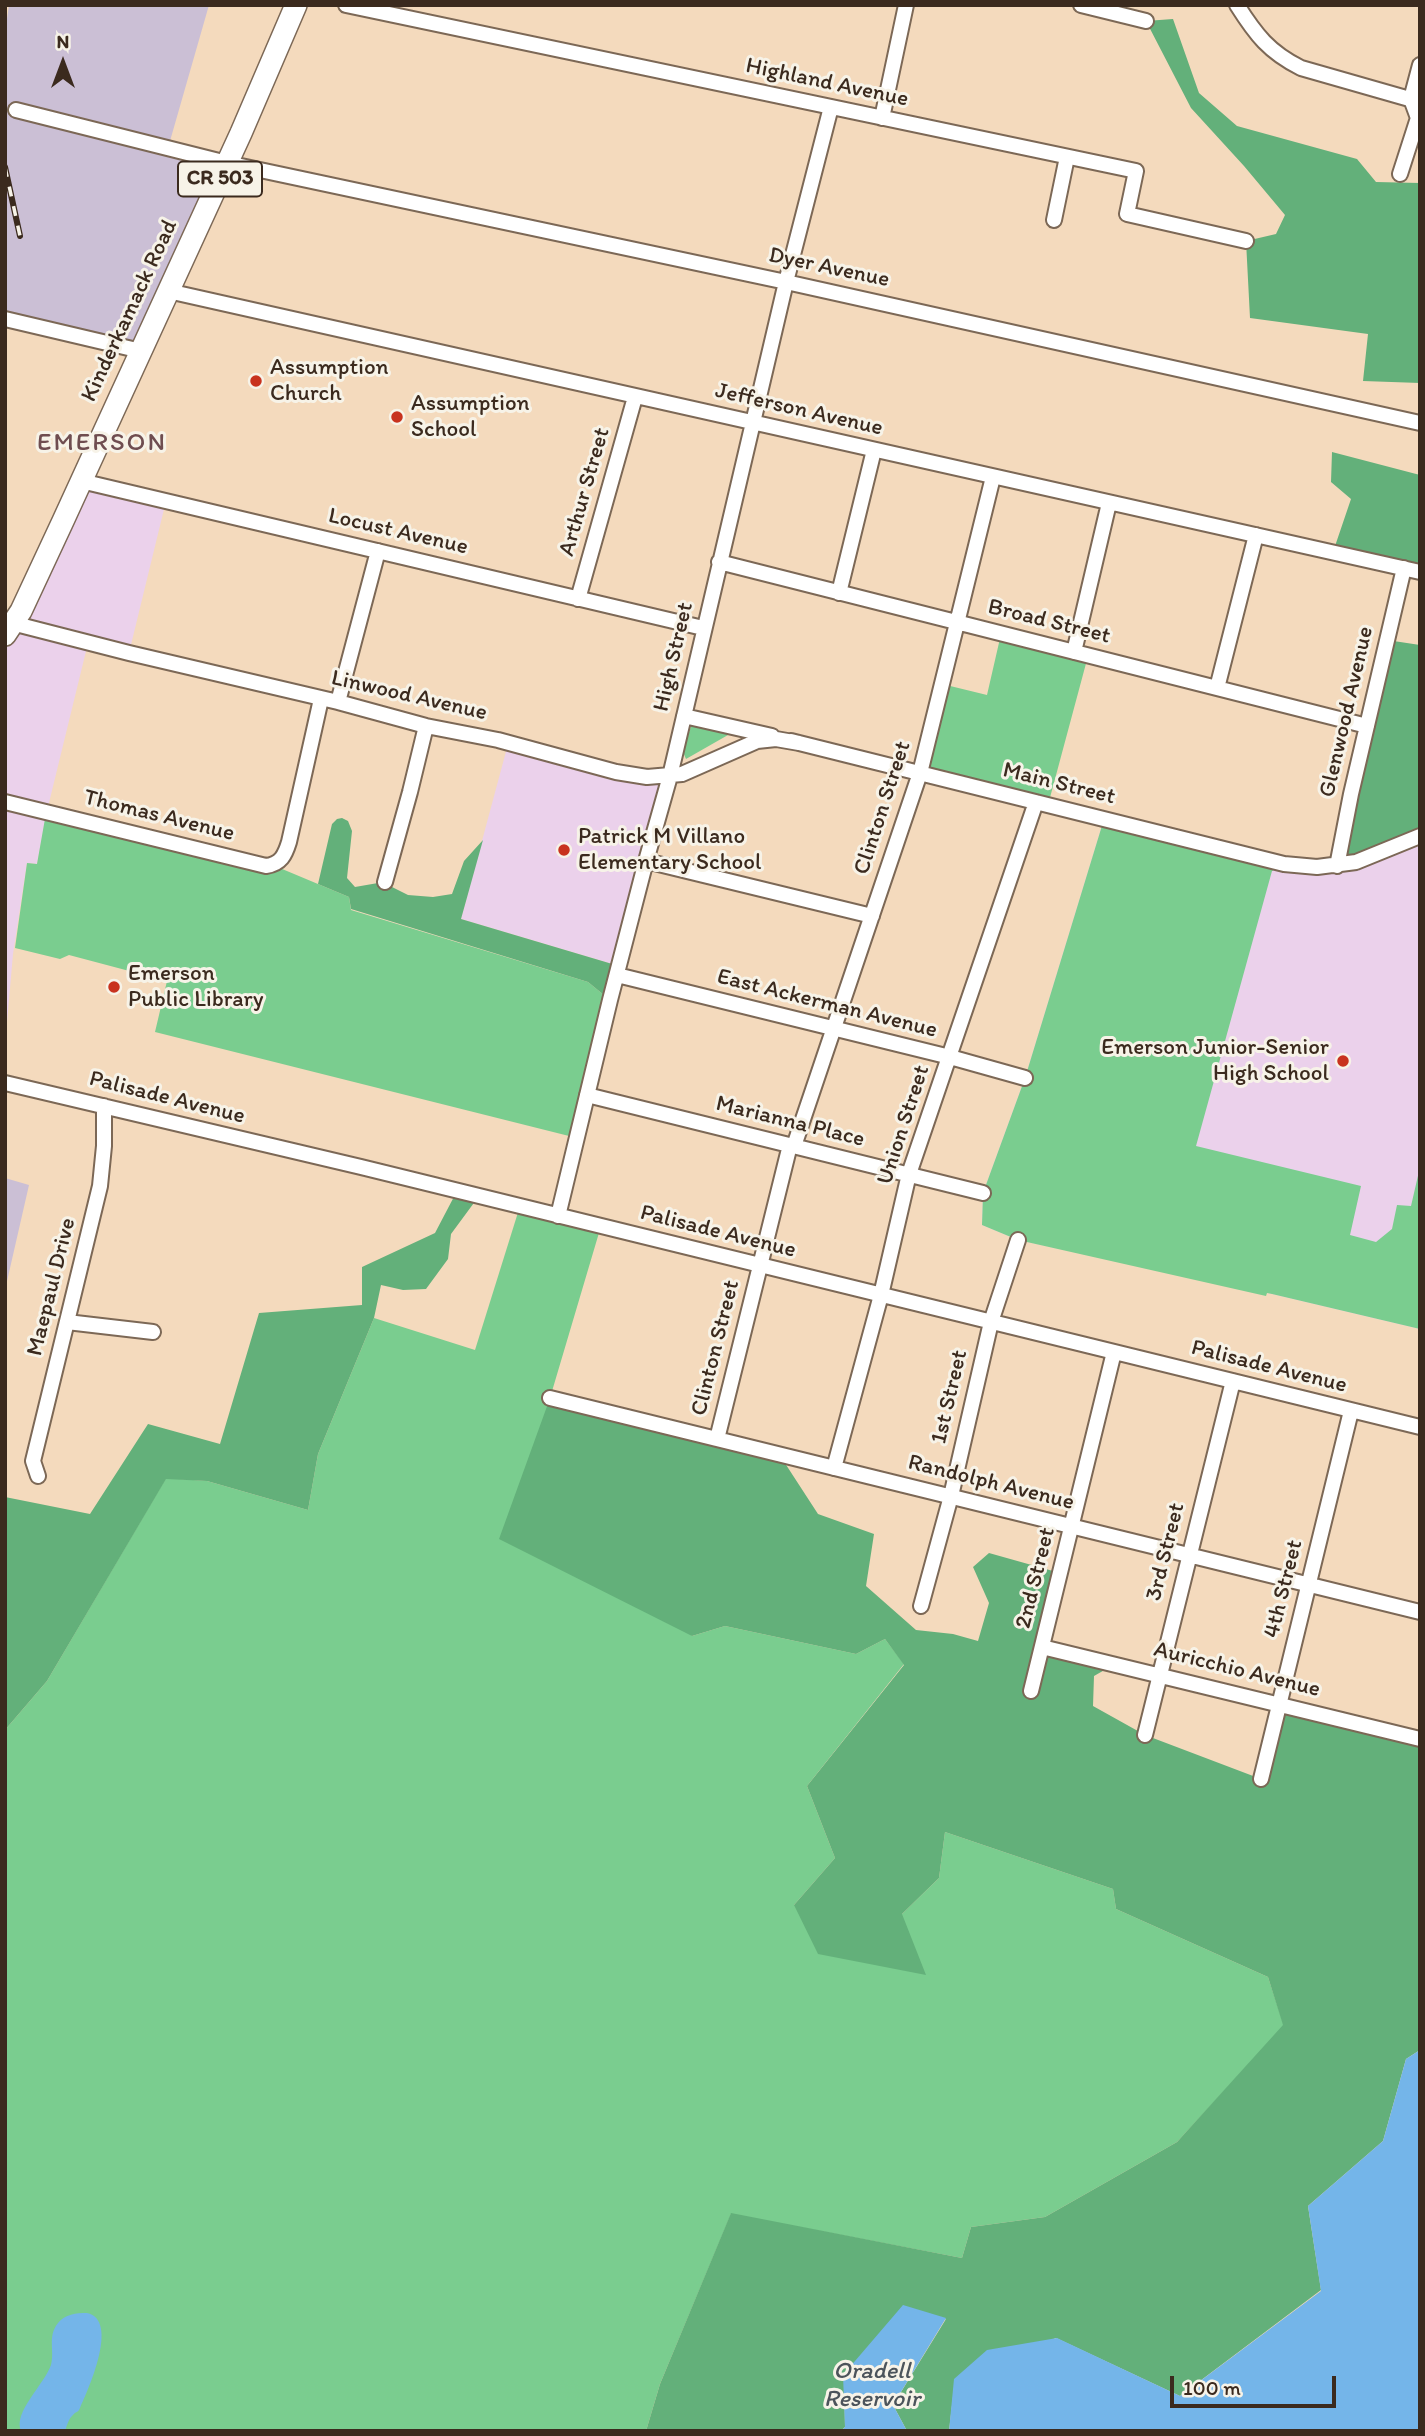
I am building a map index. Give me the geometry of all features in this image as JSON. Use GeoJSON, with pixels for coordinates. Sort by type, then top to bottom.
{"type":"FeatureCollection","features":[{"type":"Feature","properties":{"kind":"main road","name":"Kinderkamack Road"},"geometry":{"type":"LineString","coordinates":[[8,627],[81,481],[227,163],[296,5]]}},
{"type":"Feature","properties":{"kind":"street","name":"Highland Avenue"},"geometry":{"type":"LineString","coordinates":[[346,5],[1136,171],[1127,214],[1246,241]]}},
{"type":"Feature","properties":{"kind":"street"},"geometry":{"type":"LineString","coordinates":[[882,118],[906,5]]}},
{"type":"Feature","properties":{"kind":"street"},"geometry":{"type":"LineString","coordinates":[[1080,5],[1146,21]]}},
{"type":"Feature","properties":{"kind":"street"},"geometry":{"type":"LineString","coordinates":[[1237,5],[1255,34],[1285,60],[1301,68],[1415,100]]}},
{"type":"Feature","properties":{"kind":"street"},"geometry":{"type":"LineString","coordinates":[[1400,174],[1418,118],[1415,100],[1420,65]]}},
{"type":"Feature","properties":{"kind":"street","name":"High Street"},"geometry":{"type":"LineString","coordinates":[[558,1216],[646,861],[670,776],[752,423],[831,107]]}},
{"type":"Feature","properties":{"kind":"street","name":"Dyer Avenue"},"geometry":{"type":"LineString","coordinates":[[16,110],[227,163],[786,282],[1420,423]]}},
{"type":"Feature","properties":{"kind":"street"},"geometry":{"type":"LineString","coordinates":[[1054,220],[1067,157]]}},
{"type":"Feature","properties":{"kind":"street","name":"Jefferson Avenue"},"geometry":{"type":"LineString","coordinates":[[168,291],[1420,572]]}},
{"type":"Feature","properties":{"kind":"street"},"geometry":{"type":"LineString","coordinates":[[5,319],[141,351]]}},
{"type":"Feature","properties":{"kind":"street","name":"Arthur Street"},"geometry":{"type":"LineString","coordinates":[[579,599],[635,397]]}},
{"type":"Feature","properties":{"kind":"street"},"geometry":{"type":"LineString","coordinates":[[839,593],[874,450]]}},
{"type":"Feature","properties":{"kind":"street","name":"Clinton Street"},"geometry":{"type":"LineString","coordinates":[[717,1439],[792,1146],[920,773],[993,477]]}},
{"type":"Feature","properties":{"kind":"street","name":"Locust Avenue"},"geometry":{"type":"LineString","coordinates":[[81,481],[703,628]]}},
{"type":"Feature","properties":{"kind":"street"},"geometry":{"type":"LineString","coordinates":[[1074,652],[1109,503]]}},
{"type":"Feature","properties":{"kind":"street"},"geometry":{"type":"LineString","coordinates":[[1217,688],[1256,535]]}},
{"type":"Feature","properties":{"kind":"street"},"geometry":{"type":"LineString","coordinates":[[338,702],[378,551]]}},
{"type":"Feature","properties":{"kind":"street","name":"Broad Street"},"geometry":{"type":"LineString","coordinates":[[719,562],[1367,726]]}},
{"type":"Feature","properties":{"kind":"street","name":"Glenwood Avenue"},"geometry":{"type":"LineString","coordinates":[[1337,866],[1404,568]]}},
{"type":"Feature","properties":{"kind":"street","name":"Linwood Avenue"},"geometry":{"type":"LineString","coordinates":[[8,627],[338,702],[426,726],[498,740],[616,772],[646,777],[670,776],[698,768],[757,741],[776,739],[799,743]]}},
{"type":"Feature","properties":{"kind":"street","name":"Thomas Avenue"},"geometry":{"type":"LineString","coordinates":[[5,802],[266,866],[281,861],[289,842],[321,699]]}},
{"type":"Feature","properties":{"kind":"street","name":"Main Street"},"geometry":{"type":"LineString","coordinates":[[684,716],[1284,864],[1337,866],[1375,856],[1420,836]]}},
{"type":"Feature","properties":{"kind":"street"},"geometry":{"type":"LineString","coordinates":[[385,882],[426,726]]}},
{"type":"Feature","properties":{"kind":"street","name":"Union Street"},"geometry":{"type":"LineString","coordinates":[[834,1468],[881,1295],[909,1174],[1036,802]]}},
{"type":"Feature","properties":{"kind":"street"},"geometry":{"type":"LineString","coordinates":[[646,861],[872,916]]}},
{"type":"Feature","properties":{"kind":"street","name":"East Ackerman Avenue"},"geometry":{"type":"LineString","coordinates":[[617,975],[950,1057],[1026,1079]]}},
{"type":"Feature","properties":{"kind":"street","name":"Palisade Avenue"},"geometry":{"type":"LineString","coordinates":[[5,1083],[1420,1427]]}},
{"type":"Feature","properties":{"kind":"street","name":"Marianna Place"},"geometry":{"type":"LineString","coordinates":[[587,1095],[983,1193]]}},
{"type":"Feature","properties":{"kind":"street","name":"Maepaul Drive"},"geometry":{"type":"LineString","coordinates":[[38,1476],[33,1461],[100,1186],[104,1106]]}},
{"type":"Feature","properties":{"kind":"street","name":"1st Street"},"geometry":{"type":"LineString","coordinates":[[921,1606],[951,1496],[991,1321],[1018,1240]]}},
{"type":"Feature","properties":{"kind":"street"},"geometry":{"type":"LineString","coordinates":[[67,1322],[153,1332]]}},
{"type":"Feature","properties":{"kind":"street","name":"2nd Street"},"geometry":{"type":"LineString","coordinates":[[1031,1691],[1114,1352]]}},
{"type":"Feature","properties":{"kind":"street","name":"3rd Street"},"geometry":{"type":"LineString","coordinates":[[1144,1735],[1233,1381]]}},
{"type":"Feature","properties":{"kind":"street","name":"Randolph Avenue"},"geometry":{"type":"LineString","coordinates":[[550,1398],[1420,1612]]}},
{"type":"Feature","properties":{"kind":"street","name":"4th Street"},"geometry":{"type":"LineString","coordinates":[[1261,1779],[1351,1410]]}},
{"type":"Feature","properties":{"kind":"street","name":"Auricchio Avenue"},"geometry":{"type":"LineString","coordinates":[[1042,1647],[1420,1739]]}},
{"type":"Feature","properties":{"kind":"shaded area"},"geometry":{"type":"Polygon","coordinates":[[[9,5],[209,5],[168,148],[227,163],[141,351],[5,319],[5,33],[9,5]]]}},
{"type":"Feature","properties":{"kind":"shaded area"},"geometry":{"type":"Polygon","coordinates":[[[81,481],[166,501],[129,653],[88,643],[47,811],[37,864],[27,863],[13,954],[5,1045],[5,635],[81,481]]]}},
{"type":"Feature","properties":{"kind":"shaded area","name":"Patrick M Villano Elementary School"},"geometry":{"type":"Polygon","coordinates":[[[508,744],[667,778],[619,966],[461,919],[508,744]]]}},
{"type":"Feature","properties":{"kind":"shaded area"},"geometry":{"type":"Polygon","coordinates":[[[1104,819],[1301,867],[1420,836],[1420,1329],[1272,1294],[1018,1240],[982,1225],[983,1193],[1025,1078],[1104,819]]]}},
{"type":"Feature","properties":{"kind":"shaded area"},"geometry":{"type":"Polygon","coordinates":[[[5,1178],[29,1185],[5,1290],[5,1178]]]}},
{"type":"Feature","properties":{"kind":"green space"},"geometry":{"type":"Polygon","coordinates":[[[1173,19],[1199,93],[1237,126],[1357,159],[1376,182],[1420,183],[1420,383],[1363,381],[1368,334],[1250,318],[1246,241],[1276,234],[1285,215],[1191,108],[1146,21],[1173,19]]]}},
{"type":"Feature","properties":{"kind":"green space"},"geometry":{"type":"Polygon","coordinates":[[[1332,452],[1420,475],[1420,572],[1333,552],[1351,499],[1331,482],[1332,452]]]}},
{"type":"Feature","properties":{"kind":"green space"},"geometry":{"type":"Polygon","coordinates":[[[1001,634],[1088,656],[1048,805],[920,773],[942,684],[987,695],[1001,634]]]}},
{"type":"Feature","properties":{"kind":"green space"},"geometry":{"type":"Polygon","coordinates":[[[1387,640],[1420,645],[1420,836],[1337,866],[1387,640]]]}},
{"type":"Feature","properties":{"kind":"green space"},"geometry":{"type":"Polygon","coordinates":[[[692,723],[729,733],[686,759],[683,752],[692,723]]]}},
{"type":"Feature","properties":{"kind":"green space"},"geometry":{"type":"Polygon","coordinates":[[[46,813],[275,866],[349,897],[351,910],[588,982],[610,1000],[577,1138],[155,1032],[167,981],[69,955],[60,959],[15,948],[27,863],[37,864],[46,813]]]}},
{"type":"Feature","properties":{"kind":"green space"},"geometry":{"type":"Polygon","coordinates":[[[342,818],[348,821],[352,831],[347,878],[355,887],[378,883],[408,895],[433,897],[452,894],[464,861],[483,840],[461,919],[619,966],[610,1000],[588,982],[351,909],[349,897],[318,884],[332,824],[342,818]]]}},
{"type":"Feature","properties":{"kind":"green space"},"geometry":{"type":"Polygon","coordinates":[[[1104,819],[1284,864],[1272,871],[1196,1146],[1361,1186],[1350,1235],[1376,1242],[1392,1229],[1397,1205],[1411,1206],[1420,1167],[1420,1329],[1272,1294],[1267,1293],[1266,1296],[1018,1240],[982,1225],[983,1193],[1025,1078],[1104,819]]]}},
{"type":"Feature","properties":{"kind":"green space"},"geometry":{"type":"Polygon","coordinates":[[[457,1191],[479,1196],[451,1234],[448,1259],[426,1289],[403,1290],[381,1285],[374,1318],[318,1454],[308,1510],[207,1481],[166,1479],[47,1681],[5,1730],[5,1497],[90,1514],[148,1424],[220,1444],[259,1313],[362,1305],[362,1267],[435,1233],[457,1191]]]}},
{"type":"Feature","properties":{"kind":"green space"},"geometry":{"type":"Polygon","coordinates":[[[520,1206],[601,1226],[550,1398],[692,1636],[725,1626],[856,1654],[885,1639],[904,1664],[807,1786],[835,1858],[794,1905],[902,1914],[939,1878],[945,1832],[1113,1889],[1116,1909],[1268,1977],[1284,2026],[1177,2142],[1045,2217],[971,2227],[962,2258],[731,2214],[660,2384],[646,2431],[5,2431],[5,1730],[47,1681],[166,1478],[207,1481],[308,1510],[318,1454],[374,1318],[475,1350],[520,1206]]]}},
{"type":"Feature","properties":{"kind":"green space"},"geometry":{"type":"Polygon","coordinates":[[[550,1398],[779,1454],[818,1514],[874,1534],[866,1586],[916,1630],[953,1634],[978,1641],[989,1603],[973,1567],[989,1553],[1060,1573],[1042,1647],[1115,1664],[1094,1676],[1093,1706],[1145,1735],[1261,1779],[1280,1704],[1420,1739],[1420,2050],[1406,2059],[1383,2141],[1308,2206],[1321,2290],[1180,2396],[1056,2338],[955,2379],[949,2431],[907,2431],[893,2405],[946,2319],[844,2375],[845,2427],[841,2431],[646,2431],[660,2384],[731,2213],[962,2258],[971,2227],[1045,2217],[1177,2142],[1283,2025],[1268,1977],[1116,1909],[1113,1889],[945,1832],[939,1878],[902,1914],[926,1975],[818,1954],[794,1905],[835,1858],[807,1786],[904,1665],[885,1639],[856,1654],[725,1626],[692,1636],[499,1539],[550,1398]]]}},
{"type":"Feature","properties":{"kind":"water","name":"Oradell Reservoir"},"geometry":{"type":"Polygon","coordinates":[[[1420,2050],[1420,2431],[949,2431],[954,2379],[987,2350],[1057,2338],[1180,2396],[1321,2291],[1308,2206],[1383,2141],[1406,2059],[1420,2050]]]}},
{"type":"Feature","properties":{"kind":"water","name":"Oradell Reservoir"},"geometry":{"type":"Polygon","coordinates":[[[903,2305],[946,2318],[893,2405],[907,2431],[841,2431],[845,2427],[843,2375],[903,2305]]]}},
{"type":"Feature","properties":{"kind":"water"},"geometry":{"type":"Polygon","coordinates":[[[87,2313],[97,2318],[101,2328],[101,2341],[94,2372],[79,2410],[71,2418],[65,2431],[21,2431],[21,2415],[51,2365],[55,2328],[67,2316],[87,2313]]]}},
{"type":"Feature","properties":{"kind":"railway"},"geometry":{"type":"LineString","coordinates":[[5,167],[20,236]]}},
{"type":"Feature","properties":{"kind":"place","name":"Assumption Church"},"geometry":{"type":"Point","coordinates":[256,381]}},
{"type":"Feature","properties":{"kind":"place","name":"Assumption School"},"geometry":{"type":"Point","coordinates":[397,417]}},
{"type":"Feature","properties":{"kind":"place","name":"Patrick M Villano Elementary School"},"geometry":{"type":"Point","coordinates":[564,850]}},
{"type":"Feature","properties":{"kind":"place","name":"Emerson Public Library"},"geometry":{"type":"Point","coordinates":[114,987]}},
{"type":"Feature","properties":{"kind":"place","name":"Emerson Junior-Senior High School"},"geometry":{"type":"Point","coordinates":[1343,1061]}},
{"type":"Feature","properties":{"kind":"district","name":"EMERSON"},"geometry":{"type":"Point","coordinates":[102,443]}}]}
